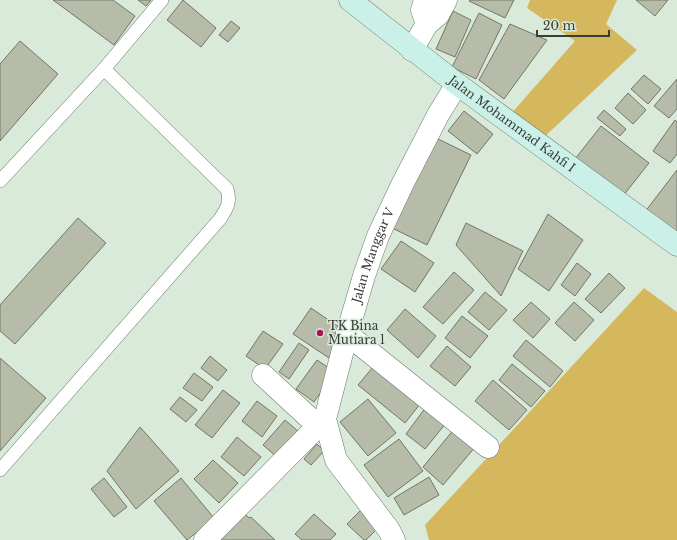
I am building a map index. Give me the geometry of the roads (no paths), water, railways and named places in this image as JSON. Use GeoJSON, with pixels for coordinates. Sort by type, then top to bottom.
{"type":"FeatureCollection","features":[{"type":"Feature","properties":{"kind":"main road","name":"Jalan Mohammad Kahfi I"},"geometry":{"type":"LineString","coordinates":[[350,0],[457,84],[677,245]]}},
{"type":"Feature","properties":{"kind":"street"},"geometry":{"type":"LineString","coordinates":[[425,0],[422,10],[427,24]]}},
{"type":"Feature","properties":{"kind":"street"},"geometry":{"type":"LineString","coordinates":[[412,50],[427,24],[438,15],[446,0]]}},
{"type":"Feature","properties":{"kind":"street","name":"Jalan Manggar V"},"geometry":{"type":"LineString","coordinates":[[394,540],[389,530],[336,460],[321,422],[364,276],[378,236],[427,136],[457,84]]}},
{"type":"Feature","properties":{"kind":"street"},"geometry":{"type":"LineString","coordinates":[[347,334],[488,447]]}},
{"type":"Feature","properties":{"kind":"street"},"geometry":{"type":"LineString","coordinates":[[205,540],[321,422],[264,375]]}},
{"type":"Feature","properties":{"kind":"lane"},"geometry":{"type":"LineString","coordinates":[[0,181],[104,69],[162,0]]}},
{"type":"Feature","properties":{"kind":"lane"},"geometry":{"type":"LineString","coordinates":[[0,470],[220,219],[229,205],[227,190],[104,69]]}},
{"type":"Feature","properties":{"kind":"place","name":"TK Bina Mutiara 1"},"geometry":{"type":"Point","coordinates":[320,333]}}]}
